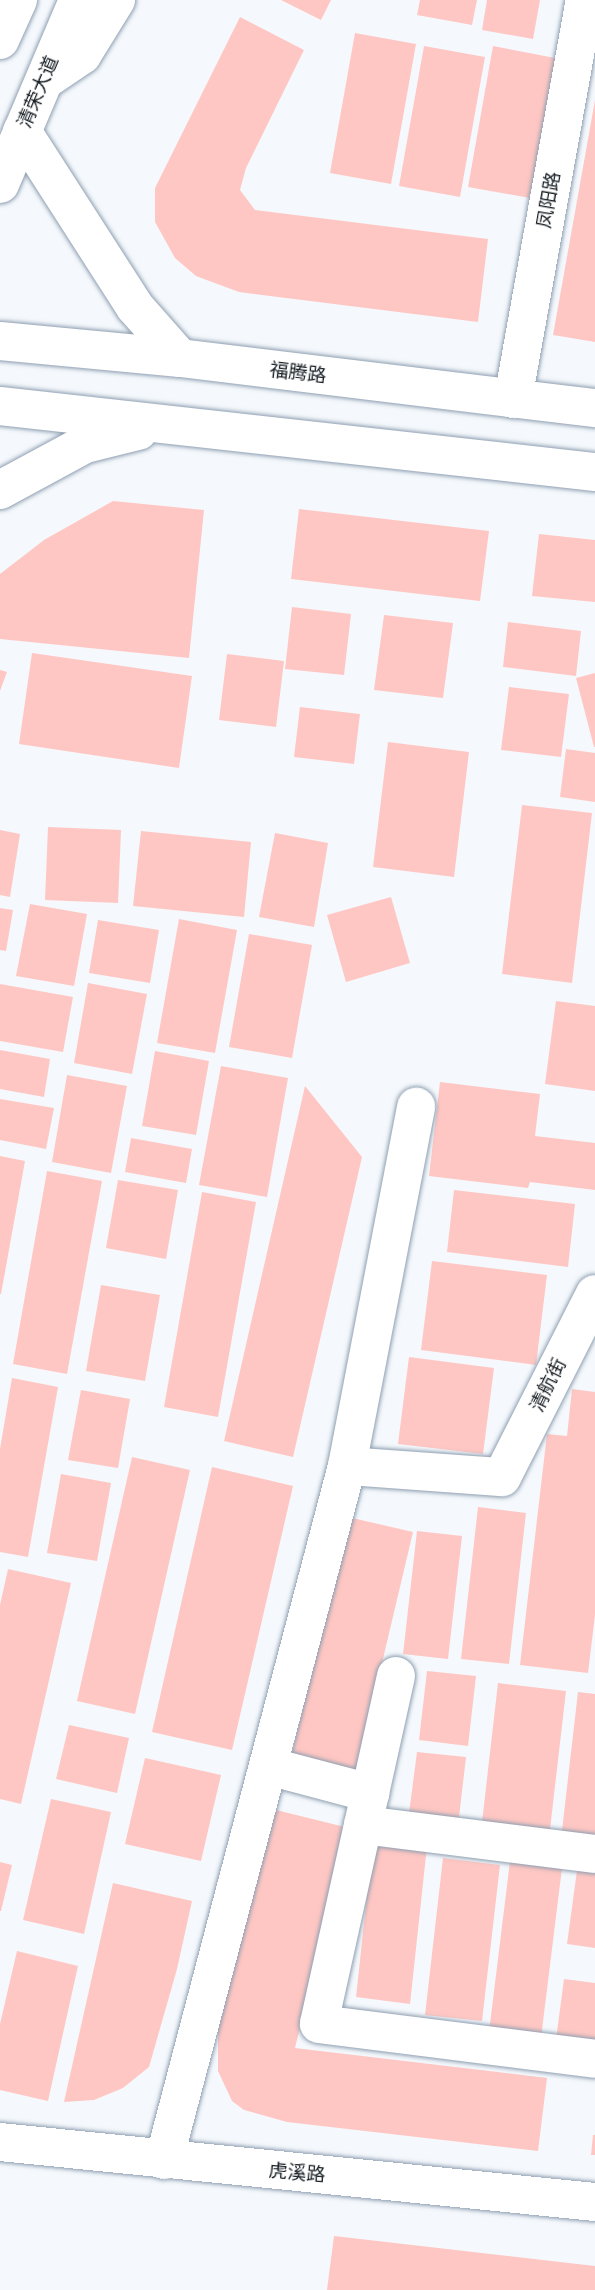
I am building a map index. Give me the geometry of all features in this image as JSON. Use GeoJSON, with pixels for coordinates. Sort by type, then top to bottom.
{"type":"FeatureCollection","features":[{"type":"Feature","properties":{"kind":"street"},"geometry":{"type":"LineString","coordinates":[[0,20],[5,0]]}},
{"type":"Feature","properties":{"kind":"street"},"geometry":{"type":"LineString","coordinates":[[0,40],[18,0]]}},
{"type":"Feature","properties":{"kind":"street","name":"清荣大道"},"geometry":{"type":"LineString","coordinates":[[0,184],[78,0]]}},
{"type":"Feature","properties":{"kind":"street"},"geometry":{"type":"LineString","coordinates":[[41,84],[82,55],[116,0]]}},
{"type":"Feature","properties":{"kind":"street","name":"凤阳路"},"geometry":{"type":"LineString","coordinates":[[513,399],[585,0]]}},
{"type":"Feature","properties":{"kind":"street"},"geometry":{"type":"LineString","coordinates":[[22,131],[135,307],[180,358]]}},
{"type":"Feature","properties":{"kind":"street","name":"福腾路"},"geometry":{"type":"LineString","coordinates":[[0,341],[180,358],[595,408]]}},
{"type":"Feature","properties":{"kind":"street"},"geometry":{"type":"LineString","coordinates":[[0,406],[595,472]]}},
{"type":"Feature","properties":{"kind":"street"},"geometry":{"type":"LineString","coordinates":[[0,490],[85,444],[167,424]]}},
{"type":"Feature","properties":{"kind":"street"},"geometry":{"type":"LineString","coordinates":[[164,2160],[347,1466],[416,1107]]}},
{"type":"Feature","properties":{"kind":"street","name":"清航街"},"geometry":{"type":"LineString","coordinates":[[347,1466],[502,1477],[580,1353],[595,1294]]}},
{"type":"Feature","properties":{"kind":"street"},"geometry":{"type":"LineString","coordinates":[[396,1676],[319,2024],[595,2060]]}},
{"type":"Feature","properties":{"kind":"street"},"geometry":{"type":"LineString","coordinates":[[268,1766],[366,1809],[595,1854]]}},
{"type":"Feature","properties":{"kind":"street","name":"虎溪路"},"geometry":{"type":"LineString","coordinates":[[0,2142],[595,2202]]}},
{"type":"Feature","properties":{"kind":"building"},"geometry":{"type":"Polygon","coordinates":[[[281,0],[331,0],[321,20],[281,0]]]}},
{"type":"Feature","properties":{"kind":"building"},"geometry":{"type":"Polygon","coordinates":[[[420,0],[477,0],[472,25],[417,15],[420,0]]]}},
{"type":"Feature","properties":{"kind":"building"},"geometry":{"type":"Polygon","coordinates":[[[487,0],[540,0],[533,39],[482,30],[487,0]]]}},
{"type":"Feature","properties":{"kind":"building"},"geometry":{"type":"Polygon","coordinates":[[[240,17],[304,50],[246,168],[240,190],[255,210],[488,239],[478,322],[239,292],[196,276],[175,258],[155,222],[155,188],[240,17]]]}},
{"type":"Feature","properties":{"kind":"building"},"geometry":{"type":"Polygon","coordinates":[[[355,33],[416,44],[391,184],[330,173],[355,33]]]}},
{"type":"Feature","properties":{"kind":"building"},"geometry":{"type":"Polygon","coordinates":[[[424,46],[485,57],[460,197],[399,186],[424,46]]]}},
{"type":"Feature","properties":{"kind":"building"},"geometry":{"type":"Polygon","coordinates":[[[493,46],[555,58],[530,198],[468,187],[493,46]]]}},
{"type":"Feature","properties":{"kind":"building"},"geometry":{"type":"Polygon","coordinates":[[[595,100],[595,342],[553,335],[595,100]]]}},
{"type":"Feature","properties":{"kind":"building"},"geometry":{"type":"Polygon","coordinates":[[[113,501],[204,510],[189,658],[0,639],[0,574],[44,540],[113,501]]]}},
{"type":"Feature","properties":{"kind":"building"},"geometry":{"type":"Polygon","coordinates":[[[299,509],[489,531],[480,601],[291,579],[299,509]]]}},
{"type":"Feature","properties":{"kind":"building"},"geometry":{"type":"Polygon","coordinates":[[[539,534],[595,540],[595,602],[532,596],[539,534]]]}},
{"type":"Feature","properties":{"kind":"building"},"geometry":{"type":"Polygon","coordinates":[[[292,607],[351,614],[344,675],[285,669],[292,607]]]}},
{"type":"Feature","properties":{"kind":"building"},"geometry":{"type":"Polygon","coordinates":[[[384,615],[453,623],[443,698],[374,690],[384,615]]]}},
{"type":"Feature","properties":{"kind":"building"},"geometry":{"type":"Polygon","coordinates":[[[508,622],[581,631],[576,676],[503,667],[508,622]]]}},
{"type":"Feature","properties":{"kind":"building"},"geometry":{"type":"Polygon","coordinates":[[[32,653],[192,676],[179,768],[19,744],[32,653]]]}},
{"type":"Feature","properties":{"kind":"building"},"geometry":{"type":"Polygon","coordinates":[[[227,654],[284,661],[276,727],[219,720],[227,654]]]}},
{"type":"Feature","properties":{"kind":"building"},"geometry":{"type":"Polygon","coordinates":[[[0,670],[7,672],[0,691],[0,670]]]}},
{"type":"Feature","properties":{"kind":"building"},"geometry":{"type":"Polygon","coordinates":[[[595,673],[595,747],[594,747],[576,678],[595,673]]]}},
{"type":"Feature","properties":{"kind":"building"},"geometry":{"type":"Polygon","coordinates":[[[509,687],[569,694],[561,757],[501,750],[509,687]]]}},
{"type":"Feature","properties":{"kind":"building"},"geometry":{"type":"Polygon","coordinates":[[[300,707],[360,714],[354,764],[294,757],[300,707]]]}},
{"type":"Feature","properties":{"kind":"building"},"geometry":{"type":"Polygon","coordinates":[[[388,742],[469,752],[454,877],[373,867],[388,742]]]}},
{"type":"Feature","properties":{"kind":"building"},"geometry":{"type":"Polygon","coordinates":[[[566,749],[595,753],[595,802],[560,797],[566,749]]]}},
{"type":"Feature","properties":{"kind":"building"},"geometry":{"type":"Polygon","coordinates":[[[522,805],[592,813],[572,983],[502,974],[522,805]]]}},
{"type":"Feature","properties":{"kind":"building"},"geometry":{"type":"Polygon","coordinates":[[[48,827],[121,830],[118,903],[45,900],[48,827]]]}},
{"type":"Feature","properties":{"kind":"building"},"geometry":{"type":"Polygon","coordinates":[[[0,830],[20,834],[10,897],[0,895],[0,830]]]}},
{"type":"Feature","properties":{"kind":"building"},"geometry":{"type":"Polygon","coordinates":[[[141,831],[251,842],[244,917],[133,906],[141,831]]]}},
{"type":"Feature","properties":{"kind":"building"},"geometry":{"type":"Polygon","coordinates":[[[275,833],[328,843],[314,927],[259,917],[275,833]]]}},
{"type":"Feature","properties":{"kind":"building"},"geometry":{"type":"Polygon","coordinates":[[[391,897],[410,963],[346,982],[327,915],[391,897]]]}},
{"type":"Feature","properties":{"kind":"building"},"geometry":{"type":"Polygon","coordinates":[[[30,904],[87,914],[74,986],[16,976],[30,904]]]}},
{"type":"Feature","properties":{"kind":"building"},"geometry":{"type":"Polygon","coordinates":[[[0,908],[13,910],[6,951],[0,950],[0,908]]]}},
{"type":"Feature","properties":{"kind":"building"},"geometry":{"type":"Polygon","coordinates":[[[179,919],[237,930],[215,1053],[157,1043],[179,919]]]}},
{"type":"Feature","properties":{"kind":"building"},"geometry":{"type":"Polygon","coordinates":[[[98,920],[159,930],[150,983],[89,973],[98,920]]]}},
{"type":"Feature","properties":{"kind":"building"},"geometry":{"type":"Polygon","coordinates":[[[249,934],[312,945],[292,1058],[229,1047],[249,934]]]}},
{"type":"Feature","properties":{"kind":"building"},"geometry":{"type":"Polygon","coordinates":[[[88,983],[147,994],[132,1074],[74,1063],[88,983]]]}},
{"type":"Feature","properties":{"kind":"building"},"geometry":{"type":"Polygon","coordinates":[[[0,984],[73,997],[63,1052],[0,1041],[0,984]]]}},
{"type":"Feature","properties":{"kind":"building"},"geometry":{"type":"Polygon","coordinates":[[[556,1001],[595,1006],[595,1091],[545,1084],[556,1001]]]}},
{"type":"Feature","properties":{"kind":"building"},"geometry":{"type":"Polygon","coordinates":[[[0,1050],[50,1059],[44,1097],[0,1089],[0,1050]]]}},
{"type":"Feature","properties":{"kind":"building"},"geometry":{"type":"Polygon","coordinates":[[[155,1051],[209,1061],[196,1135],[142,1126],[155,1051]]]}},
{"type":"Feature","properties":{"kind":"building"},"geometry":{"type":"Polygon","coordinates":[[[221,1066],[288,1078],[267,1197],[199,1185],[221,1066]]]}},
{"type":"Feature","properties":{"kind":"building"},"geometry":{"type":"Polygon","coordinates":[[[67,1075],[127,1086],[111,1173],[52,1162],[67,1075]]]}},
{"type":"Feature","properties":{"kind":"building"},"geometry":{"type":"Polygon","coordinates":[[[440,1082],[540,1094],[535,1136],[595,1143],[595,1190],[530,1182],[528,1188],[429,1176],[440,1082]]]}},
{"type":"Feature","properties":{"kind":"building"},"geometry":{"type":"Polygon","coordinates":[[[305,1086],[362,1157],[293,1457],[224,1441],[305,1086]]]}},
{"type":"Feature","properties":{"kind":"building"},"geometry":{"type":"Polygon","coordinates":[[[0,1099],[54,1108],[46,1149],[0,1140],[0,1099]]]}},
{"type":"Feature","properties":{"kind":"building"},"geometry":{"type":"Polygon","coordinates":[[[131,1138],[192,1149],[186,1183],[125,1172],[131,1138]]]}},
{"type":"Feature","properties":{"kind":"building"},"geometry":{"type":"Polygon","coordinates":[[[0,1156],[25,1161],[1,1294],[0,1294],[0,1156]]]}},
{"type":"Feature","properties":{"kind":"building"},"geometry":{"type":"Polygon","coordinates":[[[47,1171],[102,1181],[67,1374],[13,1364],[47,1171]]]}},
{"type":"Feature","properties":{"kind":"building"},"geometry":{"type":"Polygon","coordinates":[[[118,1180],[178,1190],[166,1259],[106,1248],[118,1180]]]}},
{"type":"Feature","properties":{"kind":"building"},"geometry":{"type":"Polygon","coordinates":[[[454,1190],[575,1204],[568,1267],[447,1252],[454,1190]]]}},
{"type":"Feature","properties":{"kind":"building"},"geometry":{"type":"Polygon","coordinates":[[[202,1192],[256,1202],[218,1417],[164,1407],[202,1192]]]}},
{"type":"Feature","properties":{"kind":"building"},"geometry":{"type":"Polygon","coordinates":[[[432,1261],[547,1275],[536,1365],[421,1350],[432,1261]]]}},
{"type":"Feature","properties":{"kind":"building"},"geometry":{"type":"Polygon","coordinates":[[[101,1285],[160,1295],[145,1381],[86,1371],[101,1285]]]}},
{"type":"Feature","properties":{"kind":"building"},"geometry":{"type":"Polygon","coordinates":[[[409,1357],[494,1368],[483,1454],[398,1444],[409,1357]]]}},
{"type":"Feature","properties":{"kind":"building"},"geometry":{"type":"Polygon","coordinates":[[[12,1378],[58,1387],[28,1557],[0,1552],[0,1449],[12,1378]]]}},
{"type":"Feature","properties":{"kind":"building"},"geometry":{"type":"Polygon","coordinates":[[[572,1389],[595,1392],[595,1615],[588,1673],[520,1665],[547,1434],[567,1436],[572,1389]]]}},
{"type":"Feature","properties":{"kind":"building"},"geometry":{"type":"Polygon","coordinates":[[[81,1390],[130,1399],[118,1468],[68,1460],[81,1390]]]}},
{"type":"Feature","properties":{"kind":"building"},"geometry":{"type":"Polygon","coordinates":[[[132,1457],[190,1470],[135,1714],[77,1701],[132,1457]]]}},
{"type":"Feature","properties":{"kind":"building"},"geometry":{"type":"Polygon","coordinates":[[[212,1467],[293,1486],[232,1750],[152,1732],[212,1467]]]}},
{"type":"Feature","properties":{"kind":"building"},"geometry":{"type":"Polygon","coordinates":[[[61,1474],[111,1483],[97,1561],[47,1553],[61,1474]]]}},
{"type":"Feature","properties":{"kind":"building"},"geometry":{"type":"Polygon","coordinates":[[[478,1507],[526,1513],[509,1664],[461,1659],[478,1507]]]}},
{"type":"Feature","properties":{"kind":"building"},"geometry":{"type":"Polygon","coordinates":[[[348,1517],[413,1532],[355,1777],[290,1762],[348,1517]]]}},
{"type":"Feature","properties":{"kind":"building"},"geometry":{"type":"Polygon","coordinates":[[[417,1531],[462,1536],[448,1659],[403,1654],[417,1531]]]}},
{"type":"Feature","properties":{"kind":"building"},"geometry":{"type":"Polygon","coordinates":[[[8,1569],[71,1583],[21,1804],[0,1799],[0,1605],[8,1569]]]}},
{"type":"Feature","properties":{"kind":"building"},"geometry":{"type":"Polygon","coordinates":[[[427,1671],[476,1676],[468,1746],[419,1740],[427,1671]]]}},
{"type":"Feature","properties":{"kind":"building"},"geometry":{"type":"Polygon","coordinates":[[[498,1683],[566,1691],[549,1838],[481,1831],[498,1683]]]}},
{"type":"Feature","properties":{"kind":"building"},"geometry":{"type":"Polygon","coordinates":[[[578,1692],[595,1694],[595,1843],[561,1839],[578,1692]]]}},
{"type":"Feature","properties":{"kind":"building"},"geometry":{"type":"Polygon","coordinates":[[[69,1725],[129,1738],[117,1793],[56,1779],[69,1725]]]}},
{"type":"Feature","properties":{"kind":"building"},"geometry":{"type":"Polygon","coordinates":[[[417,1752],[466,1757],[458,1826],[408,1821],[417,1752]]]}},
{"type":"Feature","properties":{"kind":"building"},"geometry":{"type":"Polygon","coordinates":[[[145,1758],[221,1775],[201,1861],[125,1844],[145,1758]]]}},
{"type":"Feature","properties":{"kind":"building"},"geometry":{"type":"Polygon","coordinates":[[[51,1799],[111,1812],[84,1934],[23,1920],[51,1799]]]}},
{"type":"Feature","properties":{"kind":"building"},"geometry":{"type":"Polygon","coordinates":[[[272,1809],[349,1828],[295,2048],[547,2078],[538,2151],[287,2122],[244,2110],[232,2101],[218,2071],[218,2029],[272,1809]]]}},
{"type":"Feature","properties":{"kind":"building"},"geometry":{"type":"Polygon","coordinates":[[[373,1840],[427,1846],[410,2004],[356,1997],[373,1840]]]}},
{"type":"Feature","properties":{"kind":"building"},"geometry":{"type":"Polygon","coordinates":[[[443,1858],[500,1865],[482,2021],[425,2015],[443,1858]]]}},
{"type":"Feature","properties":{"kind":"building"},"geometry":{"type":"Polygon","coordinates":[[[510,1861],[562,1868],[541,2038],[489,2032],[510,1861]]]}},
{"type":"Feature","properties":{"kind":"building"},"geometry":{"type":"Polygon","coordinates":[[[0,1862],[12,1865],[1,1911],[0,1911],[0,1862]]]}},
{"type":"Feature","properties":{"kind":"building"},"geometry":{"type":"Polygon","coordinates":[[[578,1863],[595,1865],[595,1948],[567,1944],[578,1863]]]}},
{"type":"Feature","properties":{"kind":"building"},"geometry":{"type":"Polygon","coordinates":[[[113,1883],[192,1901],[177,1969],[149,2067],[123,2088],[94,2100],[64,2102],[113,1883]]]}},
{"type":"Feature","properties":{"kind":"building"},"geometry":{"type":"Polygon","coordinates":[[[17,1951],[78,1966],[48,2101],[0,2090],[0,2024],[17,1951]]]}},
{"type":"Feature","properties":{"kind":"building"},"geometry":{"type":"Polygon","coordinates":[[[564,1979],[595,1983],[595,2052],[555,2047],[564,1979]]]}},
{"type":"Feature","properties":{"kind":"building"},"geometry":{"type":"Polygon","coordinates":[[[593,2135],[595,2155],[591,2155],[593,2135]]]}},
{"type":"Feature","properties":{"kind":"building"},"geometry":{"type":"Polygon","coordinates":[[[334,2236],[595,2266],[595,2290],[327,2290],[334,2236]]]}}]}
